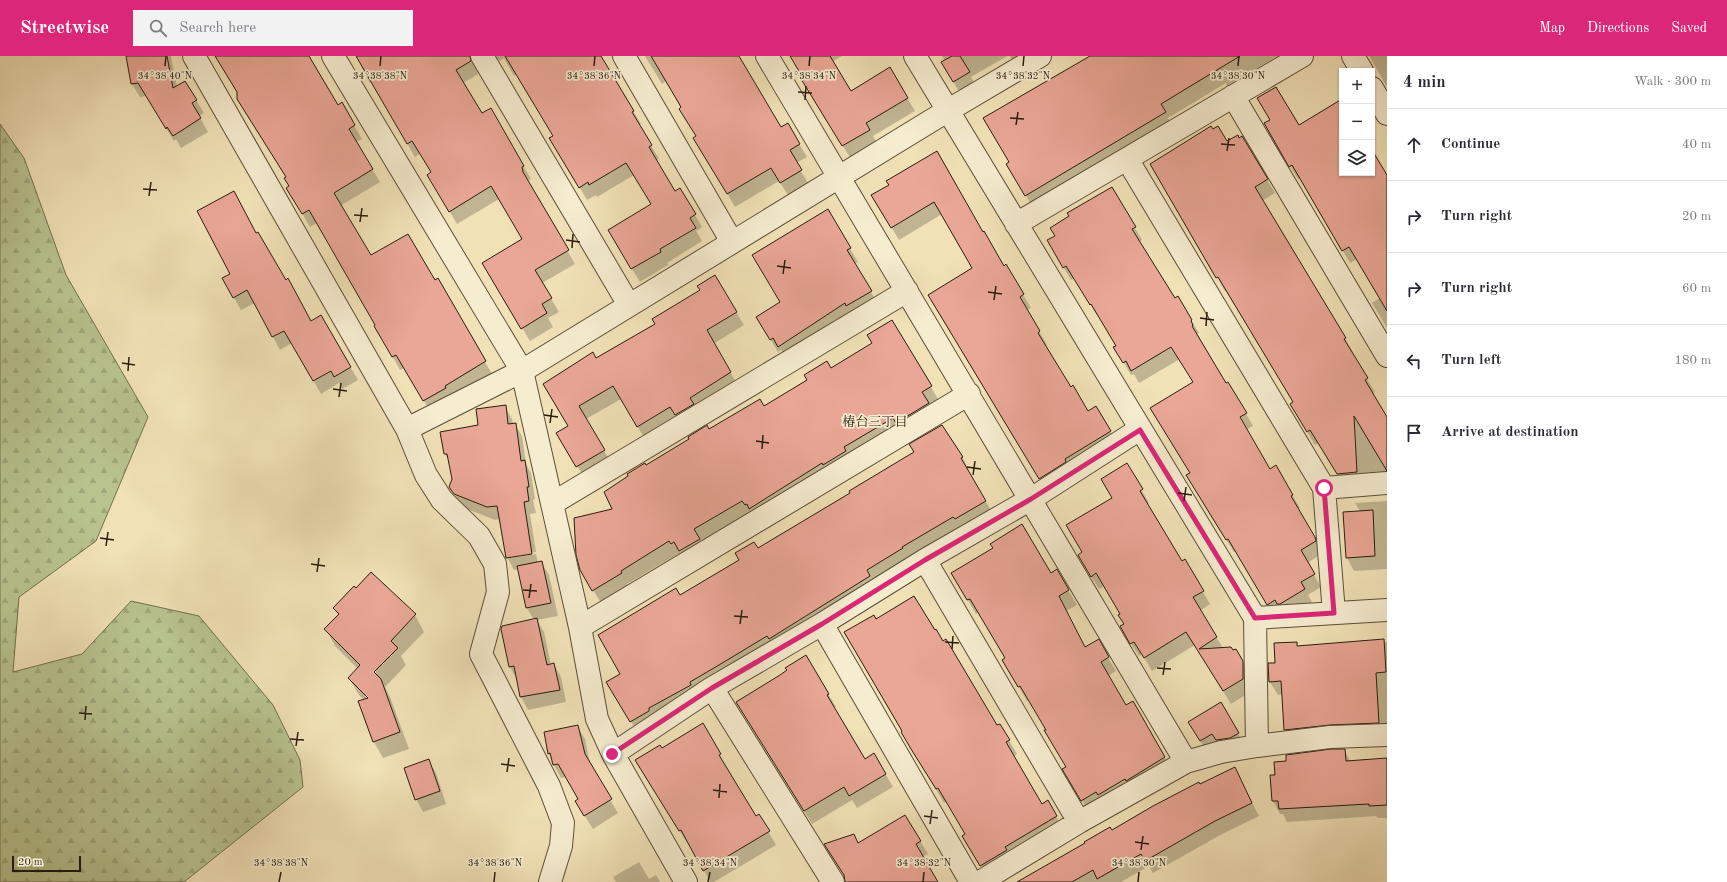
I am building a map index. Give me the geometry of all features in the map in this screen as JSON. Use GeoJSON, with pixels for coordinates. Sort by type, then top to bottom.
{"type":"FeatureCollection","features":[{"type":"Feature","properties":{"kind":"street"},"geometry":{"type":"LineString","coordinates":[[194,56],[407,428],[426,474],[442,500],[479,536],[495,564],[498,592],[482,654],[549,786],[563,823],[561,846],[550,882]]}},
{"type":"Feature","properties":{"kind":"street"},"geometry":{"type":"LineString","coordinates":[[333,56],[522,371],[553,503],[598,719],[612,754],[686,882]]}},
{"type":"Feature","properties":{"kind":"street"},"geometry":{"type":"LineString","coordinates":[[482,56],[629,305]]}},
{"type":"Feature","properties":{"kind":"street"},"geometry":{"type":"LineString","coordinates":[[624,56],[732,242]]}},
{"type":"Feature","properties":{"kind":"street"},"geometry":{"type":"LineString","coordinates":[[767,56],[969,394],[1186,762]]}},
{"type":"Feature","properties":{"kind":"street"},"geometry":{"type":"LineString","coordinates":[[915,56],[1255,618],[1257,746]]}},
{"type":"Feature","properties":{"kind":"street"},"geometry":{"type":"LineString","coordinates":[[407,428],[522,371],[947,111],[1040,56]]}},
{"type":"Feature","properties":{"kind":"street"},"geometry":{"type":"LineString","coordinates":[[1016,224],[1302,56]]}},
{"type":"Feature","properties":{"kind":"street"},"geometry":{"type":"LineString","coordinates":[[1353,56],[1360,68]]}},
{"type":"Feature","properties":{"kind":"street"},"geometry":{"type":"LineString","coordinates":[[1375,93],[1387,114]]}},
{"type":"Feature","properties":{"kind":"street"},"geometry":{"type":"LineString","coordinates":[[1233,96],[1387,356]]}},
{"type":"Feature","properties":{"kind":"street"},"geometry":{"type":"LineString","coordinates":[[1127,159],[1324,488],[1334,613]]}},
{"type":"Feature","properties":{"kind":"street"},"geometry":{"type":"LineString","coordinates":[[553,503],[907,291]]}},
{"type":"Feature","properties":{"kind":"street"},"geometry":{"type":"LineString","coordinates":[[580,628],[969,394]]}},
{"type":"Feature","properties":{"kind":"street"},"geometry":{"type":"LineString","coordinates":[[612,754],[712,688],[822,624],[925,560],[1031,499],[1140,430]]}},
{"type":"Feature","properties":{"kind":"street"},"geometry":{"type":"LineString","coordinates":[[1324,488],[1387,483]]}},
{"type":"Feature","properties":{"kind":"street"},"geometry":{"type":"LineString","coordinates":[[925,560],[1079,822]]}},
{"type":"Feature","properties":{"kind":"street"},"geometry":{"type":"LineString","coordinates":[[1255,618],[1387,610]]}},
{"type":"Feature","properties":{"kind":"street"},"geometry":{"type":"LineString","coordinates":[[822,624],[971,882]]}},
{"type":"Feature","properties":{"kind":"street"},"geometry":{"type":"LineString","coordinates":[[712,688],[833,882]]}},
{"type":"Feature","properties":{"kind":"street"},"geometry":{"type":"LineString","coordinates":[[980,882],[1079,822],[1186,762],[1221,752],[1257,746],[1330,737],[1387,735]]}},
{"type":"Feature","properties":{"kind":"green space"},"geometry":{"type":"Polygon","coordinates":[[[0,124],[24,158],[66,275],[148,417],[96,541],[19,597],[13,672],[82,654],[131,601],[199,616],[273,705],[300,760],[303,787],[184,882],[0,882],[0,124]]]}},
{"type":"Feature","properties":{"kind":"building"},"geometry":{"type":"Polygon","coordinates":[[[126,56],[167,56],[173,88],[185,81],[197,100],[192,103],[201,118],[173,136],[167,127],[166,129],[138,83],[131,84],[126,56]]]}},
{"type":"Feature","properties":{"kind":"building"},"geometry":{"type":"Polygon","coordinates":[[[215,56],[309,56],[338,105],[342,102],[355,125],[349,129],[373,169],[334,193],[371,255],[408,234],[435,280],[438,278],[486,361],[445,386],[446,388],[423,401],[396,355],[392,357],[309,210],[302,214],[286,188],[289,186],[284,178],[286,177],[237,99],[237,92],[215,56]]]}},
{"type":"Feature","properties":{"kind":"building"},"geometry":{"type":"Polygon","coordinates":[[[356,56],[470,56],[471,61],[456,70],[482,113],[491,108],[524,166],[522,167],[523,172],[569,250],[535,270],[552,298],[542,304],[547,313],[521,329],[482,263],[522,239],[491,186],[449,212],[427,175],[431,172],[412,141],[407,144],[356,56]]]}},
{"type":"Feature","properties":{"kind":"building"},"geometry":{"type":"Polygon","coordinates":[[[505,56],[601,56],[634,111],[632,112],[652,145],[649,147],[675,191],[680,188],[696,214],[690,218],[696,228],[660,249],[661,252],[631,269],[608,230],[651,204],[626,163],[589,185],[588,182],[579,188],[549,138],[553,136],[505,56]]]}},
{"type":"Feature","properties":{"kind":"building"},"geometry":{"type":"Polygon","coordinates":[[[651,56],[739,56],[781,127],[788,123],[800,144],[790,150],[802,170],[780,183],[771,168],[727,194],[693,138],[696,136],[679,109],[681,107],[651,56]]]}},
{"type":"Feature","properties":{"kind":"building"},"geometry":{"type":"Polygon","coordinates":[[[790,56],[830,56],[851,91],[890,67],[908,98],[866,123],[870,130],[842,146],[798,74],[800,73],[790,56]]]}},
{"type":"Feature","properties":{"kind":"building"},"geometry":{"type":"Polygon","coordinates":[[[952,56],[960,56],[970,72],[953,82],[941,62],[952,56]]]}},
{"type":"Feature","properties":{"kind":"building"},"geometry":{"type":"Polygon","coordinates":[[[1090,56],[1240,56],[1161,104],[1166,112],[1025,196],[1006,164],[1009,162],[983,118],[1090,56]]]}},
{"type":"Feature","properties":{"kind":"building"},"geometry":{"type":"Polygon","coordinates":[[[1276,87],[1299,125],[1339,101],[1339,176],[1375,176],[1375,155],[1387,175],[1387,311],[1349,247],[1342,251],[1292,165],[1289,167],[1264,123],[1270,120],[1257,98],[1276,87]]]}},
{"type":"Feature","properties":{"kind":"building"},"geometry":{"type":"Polygon","coordinates":[[[1211,126],[1213,129],[1218,126],[1227,141],[1238,135],[1239,138],[1242,136],[1268,179],[1255,187],[1346,338],[1344,339],[1368,378],[1365,380],[1387,417],[1387,471],[1354,416],[1357,472],[1337,474],[1310,430],[1307,432],[1290,404],[1293,402],[1218,277],[1216,278],[1150,164],[1211,126]]]}},
{"type":"Feature","properties":{"kind":"building"},"geometry":{"type":"Polygon","coordinates":[[[937,151],[983,232],[984,231],[1004,266],[1006,264],[1024,294],[1020,297],[1040,331],[1038,333],[1071,387],[1073,385],[1088,411],[1096,406],[1111,431],[1065,459],[1066,462],[1039,479],[928,295],[972,268],[934,202],[891,228],[871,195],[889,185],[886,181],[937,151]]]}},
{"type":"Feature","properties":{"kind":"building"},"geometry":{"type":"Polygon","coordinates":[[[1112,187],[1136,227],[1132,229],[1175,298],[1178,296],[1192,320],[1192,326],[1226,383],[1228,382],[1247,413],[1240,417],[1270,469],[1276,465],[1293,495],[1291,496],[1315,537],[1316,541],[1301,550],[1315,574],[1301,582],[1305,589],[1280,604],[1277,604],[1275,600],[1267,605],[1228,539],[1226,540],[1186,475],[1190,473],[1150,408],[1193,382],[1171,347],[1131,371],[1126,361],[1123,363],[1113,347],[1116,346],[1091,304],[1090,305],[1066,266],[1063,268],[1047,240],[1055,236],[1050,228],[1069,216],[1067,213],[1112,187]]]}},
{"type":"Feature","properties":{"kind":"building"},"geometry":{"type":"Polygon","coordinates":[[[234,191],[256,233],[258,232],[286,280],[288,278],[311,321],[321,315],[351,367],[334,377],[331,371],[313,381],[284,331],[272,337],[247,290],[233,298],[222,278],[230,274],[197,211],[234,191]]]}},
{"type":"Feature","properties":{"kind":"building"},"geometry":{"type":"Polygon","coordinates":[[[828,209],[851,248],[847,250],[872,291],[846,306],[845,303],[778,347],[773,338],[770,340],[756,317],[780,302],[752,255],[828,209]]]}},
{"type":"Feature","properties":{"kind":"building"},"geometry":{"type":"Polygon","coordinates":[[[715,275],[737,312],[707,330],[731,372],[690,398],[694,404],[675,415],[670,407],[637,427],[613,386],[579,406],[605,450],[576,467],[556,433],[568,426],[543,384],[593,352],[596,358],[655,324],[652,319],[700,290],[697,286],[715,275]]]}},
{"type":"Feature","properties":{"kind":"building"},"geometry":{"type":"Polygon","coordinates":[[[892,320],[932,386],[922,392],[929,403],[896,423],[893,418],[844,447],[846,451],[823,465],[822,463],[749,509],[747,504],[745,505],[742,501],[694,529],[700,539],[679,551],[674,542],[671,544],[669,541],[621,571],[622,573],[592,591],[580,570],[576,555],[574,518],[612,509],[604,492],[628,476],[627,474],[645,463],[646,465],[689,439],[688,437],[707,425],[709,429],[760,399],[764,406],[807,380],[804,375],[827,361],[831,368],[872,343],[867,335],[892,320]]]}},
{"type":"Feature","properties":{"kind":"building"},"geometry":{"type":"Polygon","coordinates":[[[506,405],[508,424],[516,423],[521,461],[525,460],[529,487],[527,487],[529,501],[524,502],[532,554],[506,558],[497,506],[487,507],[454,494],[449,487],[452,479],[447,454],[444,454],[440,432],[478,425],[476,409],[506,405]]]}},
{"type":"Feature","properties":{"kind":"building"},"geometry":{"type":"Polygon","coordinates":[[[942,425],[963,457],[961,458],[986,501],[955,519],[953,517],[902,547],[903,548],[867,570],[870,576],[769,639],[767,636],[690,682],[691,685],[649,708],[649,711],[630,722],[606,682],[620,674],[598,635],[676,588],[680,595],[739,560],[735,553],[754,542],[758,548],[850,493],[849,491],[914,452],[909,444],[942,425]]]}},
{"type":"Feature","properties":{"kind":"building"},"geometry":{"type":"Polygon","coordinates":[[[1127,463],[1143,489],[1140,491],[1182,561],[1185,559],[1204,591],[1193,597],[1217,637],[1199,649],[1231,647],[1233,650],[1236,649],[1243,661],[1243,679],[1223,691],[1186,632],[1144,658],[1134,642],[1130,644],[1120,626],[1124,624],[1118,615],[1120,614],[1096,573],[1091,577],[1078,555],[1082,552],[1066,525],[1112,498],[1101,479],[1127,463]]]}},
{"type":"Feature","properties":{"kind":"building"},"geometry":{"type":"Polygon","coordinates":[[[1373,510],[1375,556],[1346,558],[1343,512],[1373,510]]]}},
{"type":"Feature","properties":{"kind":"building"},"geometry":{"type":"Polygon","coordinates":[[[1022,524],[1051,573],[1057,569],[1069,590],[1059,596],[1085,647],[1099,639],[1109,657],[1101,662],[1126,705],[1133,701],[1165,757],[1126,781],[1125,779],[1098,795],[1096,792],[1081,801],[1062,769],[1066,767],[1044,730],[1046,730],[1020,686],[1018,687],[1002,660],[1005,658],[970,599],[967,600],[951,573],[993,548],[990,544],[1022,524]]]}},
{"type":"Feature","properties":{"kind":"building"},"geometry":{"type":"Polygon","coordinates":[[[542,561],[551,603],[526,608],[517,566],[542,561]]]}},
{"type":"Feature","properties":{"kind":"building"},"geometry":{"type":"Polygon","coordinates":[[[371,572],[416,614],[391,641],[398,648],[374,672],[381,679],[400,732],[373,742],[358,701],[368,698],[348,678],[360,665],[324,629],[339,614],[333,608],[354,586],[356,588],[371,572]]]}},
{"type":"Feature","properties":{"kind":"building"},"geometry":{"type":"Polygon","coordinates":[[[914,596],[943,641],[946,639],[997,725],[1000,724],[1010,740],[1006,742],[1042,804],[1048,800],[1057,816],[1005,847],[1007,850],[980,866],[962,836],[965,834],[938,788],[936,789],[911,749],[844,632],[874,615],[876,619],[914,596]]]}},
{"type":"Feature","properties":{"kind":"building"},"geometry":{"type":"Polygon","coordinates":[[[537,618],[547,665],[554,663],[560,690],[520,697],[514,666],[509,667],[501,629],[502,626],[537,618]]]}},
{"type":"Feature","properties":{"kind":"building"},"geometry":{"type":"Polygon","coordinates":[[[1384,639],[1386,672],[1376,673],[1379,723],[1330,725],[1284,730],[1281,681],[1269,682],[1268,663],[1275,663],[1274,643],[1297,642],[1297,646],[1384,639]]]}},
{"type":"Feature","properties":{"kind":"building"},"geometry":{"type":"Polygon","coordinates":[[[806,655],[829,694],[827,695],[865,759],[874,753],[886,774],[849,796],[844,787],[804,811],[736,702],[780,675],[787,670],[785,668],[806,655]]]}},
{"type":"Feature","properties":{"kind":"building"},"geometry":{"type":"Polygon","coordinates":[[[1221,702],[1239,733],[1230,738],[1216,740],[1212,734],[1200,741],[1188,722],[1221,702]]]}},
{"type":"Feature","properties":{"kind":"building"},"geometry":{"type":"Polygon","coordinates":[[[703,723],[721,754],[719,755],[756,816],[759,814],[770,831],[703,871],[681,830],[679,831],[635,760],[660,745],[662,748],[703,723]]]}},
{"type":"Feature","properties":{"kind":"building"},"geometry":{"type":"Polygon","coordinates":[[[578,725],[585,754],[612,799],[584,816],[575,801],[578,799],[558,764],[553,765],[550,753],[548,754],[544,732],[578,725]]]}},
{"type":"Feature","properties":{"kind":"building"},"geometry":{"type":"Polygon","coordinates":[[[1331,749],[1345,749],[1346,761],[1387,758],[1387,805],[1369,806],[1369,804],[1279,809],[1278,801],[1272,801],[1270,775],[1275,775],[1274,762],[1286,761],[1286,755],[1331,749]]]}},
{"type":"Feature","properties":{"kind":"building"},"geometry":{"type":"Polygon","coordinates":[[[429,759],[440,791],[415,800],[404,768],[429,759]]]}},
{"type":"Feature","properties":{"kind":"building"},"geometry":{"type":"Polygon","coordinates":[[[1235,767],[1252,803],[1215,821],[1145,861],[1141,854],[1097,879],[1093,870],[1072,882],[1017,882],[1110,827],[1112,830],[1153,806],[1199,782],[1200,784],[1235,767]]]}},
{"type":"Feature","properties":{"kind":"building"},"geometry":{"type":"Polygon","coordinates":[[[905,815],[921,841],[916,844],[938,882],[845,882],[844,875],[824,844],[854,834],[858,843],[905,815]]]}},
{"type":"Feature","properties":{"kind":"district","name":"椿台三丁目"},"geometry":{"type":"Point","coordinates":[875,421]}},
{"type":"Feature","properties":{"kind":"route"},"geometry":{"type":"LineString","coordinates":[[612,754],[712,688],[822,624],[925,560],[1031,499],[1140,430],[1255,618],[1334,613],[1324,488]]}}]}
